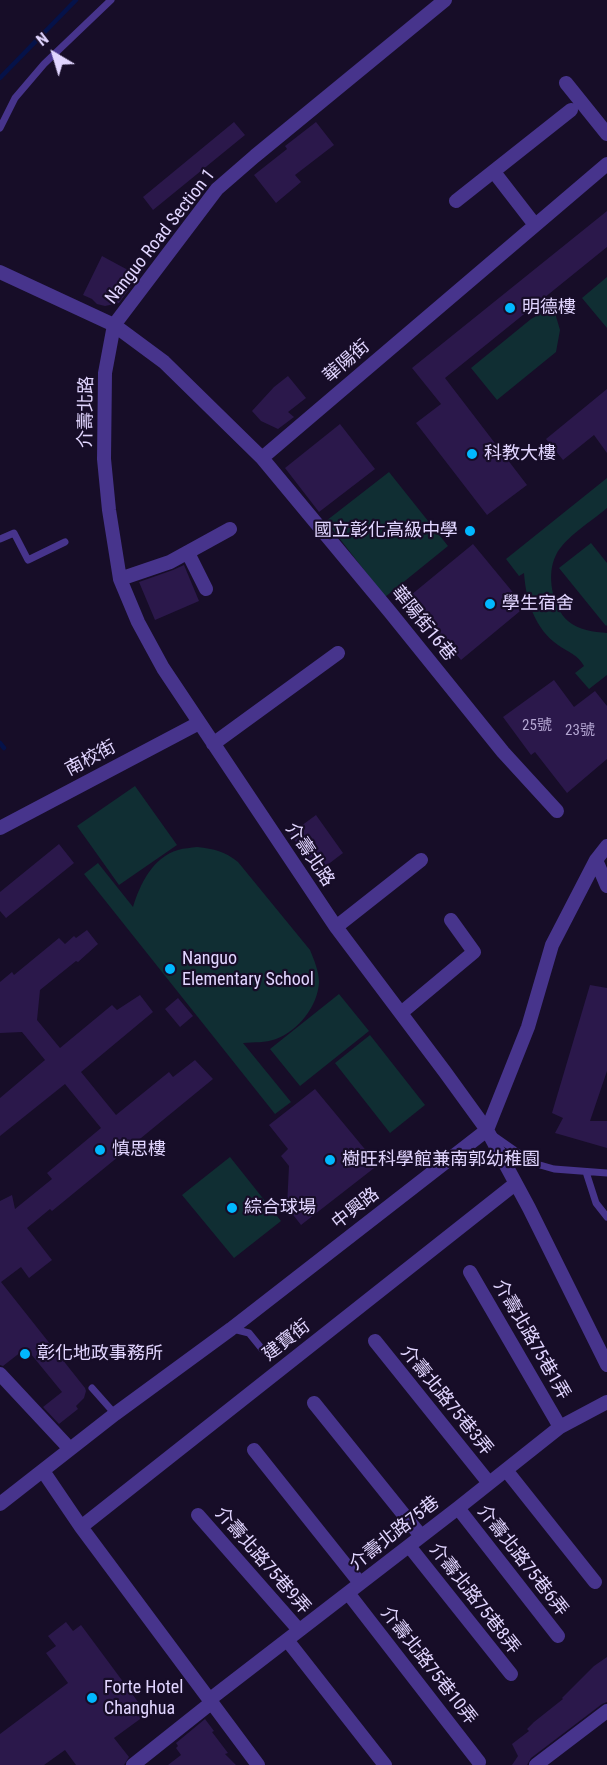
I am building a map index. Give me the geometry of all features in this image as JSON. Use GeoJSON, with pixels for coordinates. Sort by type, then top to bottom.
{"type":"FeatureCollection","features":[{"type":"Feature","properties":{"kind":"street","name":"Nanguo Road Section 1"},"geometry":{"type":"LineString","coordinates":[[0,272],[114,325],[217,189],[445,0]]}},
{"type":"Feature","properties":{"kind":"street"},"geometry":{"type":"LineString","coordinates":[[566,83],[607,134]]}},
{"type":"Feature","properties":{"kind":"street"},"geometry":{"type":"LineString","coordinates":[[456,201],[571,110]]}},
{"type":"Feature","properties":{"kind":"street","name":"華陽街"},"geometry":{"type":"LineString","coordinates":[[262,458],[607,164]]}},
{"type":"Feature","properties":{"kind":"street"},"geometry":{"type":"LineString","coordinates":[[494,172],[535,225]]}},
{"type":"Feature","properties":{"kind":"street"},"geometry":{"type":"LineString","coordinates":[[114,325],[164,362],[262,458]]}},
{"type":"Feature","properties":{"kind":"street","name":"介壽北路"},"geometry":{"type":"LineString","coordinates":[[114,325],[105,373],[104,459],[120,579],[138,622],[163,668],[336,927],[487,1130],[529,1208],[607,1365]]}},
{"type":"Feature","properties":{"kind":"street","name":"華陽街16巷"},"geometry":{"type":"LineString","coordinates":[[262,458],[502,752],[557,811]]}},
{"type":"Feature","properties":{"kind":"street"},"geometry":{"type":"LineString","coordinates":[[120,579],[170,562],[230,529]]}},
{"type":"Feature","properties":{"kind":"street"},"geometry":{"type":"LineString","coordinates":[[188,553],[206,589]]}},
{"type":"Feature","properties":{"kind":"street"},"geometry":{"type":"LineString","coordinates":[[213,744],[338,653]]}},
{"type":"Feature","properties":{"kind":"street","name":"南校街"},"geometry":{"type":"LineString","coordinates":[[0,828],[199,723]]}},
{"type":"Feature","properties":{"kind":"street"},"geometry":{"type":"LineString","coordinates":[[487,1130],[528,1027],[552,945],[596,860],[607,846]]}},
{"type":"Feature","properties":{"kind":"street"},"geometry":{"type":"LineString","coordinates":[[336,927],[421,860]]}},
{"type":"Feature","properties":{"kind":"street"},"geometry":{"type":"LineString","coordinates":[[596,860],[607,886]]}},
{"type":"Feature","properties":{"kind":"street"},"geometry":{"type":"LineString","coordinates":[[400,1013],[474,952],[451,920]]}},
{"type":"Feature","properties":{"kind":"street","name":"中興路"},"geometry":{"type":"LineString","coordinates":[[0,1504],[115,1414],[231,1329],[487,1130]]}},
{"type":"Feature","properties":{"kind":"street","name":"建寶街"},"geometry":{"type":"LineString","coordinates":[[81,1527],[516,1184]]}},
{"type":"Feature","properties":{"kind":"street","name":"介壽北路75巷1弄"},"geometry":{"type":"LineString","coordinates":[[470,1272],[560,1427]]}},
{"type":"Feature","properties":{"kind":"street","name":"介壽北路75巷3弄"},"geometry":{"type":"LineString","coordinates":[[375,1341],[489,1483]]}},
{"type":"Feature","properties":{"kind":"street"},"geometry":{"type":"LineString","coordinates":[[0,1374],[70,1449]]}},
{"type":"Feature","properties":{"kind":"street","name":"介壽北路75巷"},"geometry":{"type":"LineString","coordinates":[[134,1765],[299,1630],[560,1427],[607,1402]]}},
{"type":"Feature","properties":{"kind":"street"},"geometry":{"type":"LineString","coordinates":[[314,1403],[421,1536]]}},
{"type":"Feature","properties":{"kind":"street"},"geometry":{"type":"LineString","coordinates":[[254,1450],[360,1583]]}},
{"type":"Feature","properties":{"kind":"street"},"geometry":{"type":"LineString","coordinates":[[506,1470],[595,1582]]}},
{"type":"Feature","properties":{"kind":"street"},"geometry":{"type":"LineString","coordinates":[[43,1471],[81,1527],[258,1765]]}},
{"type":"Feature","properties":{"kind":"street","name":"介壽北路75巷6弄"},"geometry":{"type":"LineString","coordinates":[[458,1508],[558,1636]]}},
{"type":"Feature","properties":{"kind":"street","name":"介壽北路75巷9弄"},"geometry":{"type":"LineString","coordinates":[[198,1515],[299,1630]]}},
{"type":"Feature","properties":{"kind":"street","name":"介壽北路75巷8弄"},"geometry":{"type":"LineString","coordinates":[[409,1546],[511,1674]]}},
{"type":"Feature","properties":{"kind":"street","name":"介壽北路75巷10弄"},"geometry":{"type":"LineString","coordinates":[[348,1593],[479,1762]]}},
{"type":"Feature","properties":{"kind":"street"},"geometry":{"type":"LineString","coordinates":[[287,1640],[385,1765]]}},
{"type":"Feature","properties":{"kind":"street"},"geometry":{"type":"LineString","coordinates":[[536,1765],[607,1711]]}},
{"type":"Feature","properties":{"kind":"lane"},"geometry":{"type":"LineString","coordinates":[[0,128],[15,98],[36,72],[111,0]]}},
{"type":"Feature","properties":{"kind":"lane"},"geometry":{"type":"LineString","coordinates":[[0,539],[14,533],[28,560],[65,542]]}},
{"type":"Feature","properties":{"kind":"lane"},"geometry":{"type":"LineString","coordinates":[[487,1130],[533,1163],[554,1169],[607,1173]]}},
{"type":"Feature","properties":{"kind":"lane"},"geometry":{"type":"LineString","coordinates":[[586,1172],[596,1203],[607,1217]]}},
{"type":"Feature","properties":{"kind":"lane"},"geometry":{"type":"LineString","coordinates":[[231,1329],[249,1333],[262,1349]]}},
{"type":"Feature","properties":{"kind":"lane"},"geometry":{"type":"LineString","coordinates":[[92,1388],[115,1414]]}},
{"type":"Feature","properties":{"kind":"green space"},"geometry":{"type":"Polygon","coordinates":[[[607,277],[607,328],[582,298],[607,277]]]}},
{"type":"Feature","properties":{"kind":"green space"},"geometry":{"type":"Polygon","coordinates":[[[547,310],[555,313],[560,330],[556,352],[497,400],[471,368],[531,319],[547,310]]]}},
{"type":"Feature","properties":{"kind":"green space"},"geometry":{"type":"Polygon","coordinates":[[[389,472],[448,546],[385,597],[326,521],[389,472]]]}},
{"type":"Feature","properties":{"kind":"green space"},"geometry":{"type":"Polygon","coordinates":[[[607,478],[607,508],[565,542],[556,555],[551,571],[552,590],[562,615],[576,627],[607,633],[607,675],[589,689],[575,673],[584,666],[582,662],[543,631],[533,614],[524,573],[519,576],[506,559],[607,478]]]}},
{"type":"Feature","properties":{"kind":"green space"},"geometry":{"type":"Polygon","coordinates":[[[591,543],[607,563],[606,626],[559,568],[591,543]]]}},
{"type":"Feature","properties":{"kind":"green space"},"geometry":{"type":"Polygon","coordinates":[[[135,786],[177,845],[119,885],[77,826],[135,786]]]}},
{"type":"Feature","properties":{"kind":"green space"},"geometry":{"type":"Polygon","coordinates":[[[197,847],[219,851],[238,862],[310,950],[317,970],[319,982],[315,1000],[299,1024],[276,1039],[243,1043],[291,1102],[275,1114],[84,874],[98,863],[133,907],[139,889],[149,872],[161,859],[178,850],[197,847]]]}},
{"type":"Feature","properties":{"kind":"green space"},"geometry":{"type":"Polygon","coordinates":[[[339,994],[369,1031],[300,1086],[270,1049],[339,994]]]}},
{"type":"Feature","properties":{"kind":"green space"},"geometry":{"type":"Polygon","coordinates":[[[370,1035],[425,1105],[390,1133],[335,1063],[370,1035]]]}},
{"type":"Feature","properties":{"kind":"green space","name":"綜合球場"},"geometry":{"type":"Polygon","coordinates":[[[230,1157],[281,1221],[234,1258],[182,1195],[230,1157]]]}},
{"type":"Feature","properties":{"kind":"building"},"geometry":{"type":"Polygon","coordinates":[[[234,122],[245,135],[153,210],[143,197],[234,122]]]}},
{"type":"Feature","properties":{"kind":"building"},"geometry":{"type":"Polygon","coordinates":[[[316,122],[334,145],[295,175],[301,182],[276,203],[254,175],[287,149],[285,146],[316,122]]]}},
{"type":"Feature","properties":{"kind":"building"},"geometry":{"type":"Polygon","coordinates":[[[607,211],[607,247],[445,378],[527,485],[487,515],[416,423],[441,404],[412,368],[607,211]]]}},
{"type":"Feature","properties":{"kind":"building"},"geometry":{"type":"Polygon","coordinates":[[[102,256],[139,276],[119,303],[105,306],[83,295],[102,256]]]}},
{"type":"Feature","properties":{"kind":"building"},"geometry":{"type":"Polygon","coordinates":[[[288,376],[306,398],[288,412],[294,417],[278,429],[261,421],[252,411],[274,387],[288,376]]]}},
{"type":"Feature","properties":{"kind":"building"},"geometry":{"type":"Polygon","coordinates":[[[607,389],[607,453],[594,435],[563,460],[546,439],[607,389]]]}},
{"type":"Feature","properties":{"kind":"building"},"geometry":{"type":"Polygon","coordinates":[[[340,424],[375,469],[319,512],[285,468],[340,424]]]}},
{"type":"Feature","properties":{"kind":"building","name":"學生宿舍"},"geometry":{"type":"Polygon","coordinates":[[[473,544],[525,607],[461,660],[411,595],[473,544]]]}},
{"type":"Feature","properties":{"kind":"building"},"geometry":{"type":"Polygon","coordinates":[[[184,565],[199,601],[155,620],[139,582],[184,565]]]}},
{"type":"Feature","properties":{"kind":"building"},"geometry":{"type":"Polygon","coordinates":[[[554,680],[574,707],[595,691],[607,706],[607,759],[567,793],[535,752],[531,755],[503,717],[554,680]]]}},
{"type":"Feature","properties":{"kind":"building"},"geometry":{"type":"Polygon","coordinates":[[[316,815],[343,853],[318,872],[290,834],[316,815]]]}},
{"type":"Feature","properties":{"kind":"building"},"geometry":{"type":"Polygon","coordinates":[[[59,844],[74,863],[6,918],[0,911],[0,892],[59,844]]]}},
{"type":"Feature","properties":{"kind":"building"},"geometry":{"type":"Polygon","coordinates":[[[87,930],[98,944],[40,990],[37,1020],[60,1048],[112,1005],[117,1010],[140,995],[153,1012],[81,1072],[116,1115],[169,1072],[173,1077],[195,1060],[213,1079],[52,1211],[50,1209],[27,1228],[52,1260],[29,1278],[21,1267],[1,1282],[85,1388],[84,1398],[76,1406],[78,1409],[59,1424],[43,1407],[62,1392],[26,1348],[3,1366],[0,1365],[0,1201],[12,1195],[15,1209],[52,1179],[47,1173],[101,1128],[65,1084],[0,1136],[0,1098],[45,1060],[22,1032],[0,1033],[0,982],[12,972],[14,975],[59,938],[65,944],[74,936],[76,938],[87,930]]]}},
{"type":"Feature","properties":{"kind":"building"},"geometry":{"type":"Polygon","coordinates":[[[590,985],[607,988],[607,1071],[590,1121],[607,1121],[607,1148],[555,1133],[563,1118],[552,1113],[590,985]]]}},
{"type":"Feature","properties":{"kind":"building"},"geometry":{"type":"Polygon","coordinates":[[[178,998],[193,1016],[180,1027],[165,1009],[178,998]]]}},
{"type":"Feature","properties":{"kind":"building","name":"樹旺科學館兼南郭幼稚園"},"geometry":{"type":"Polygon","coordinates":[[[315,1089],[378,1165],[301,1225],[287,1207],[289,1166],[281,1156],[288,1149],[269,1125],[315,1089]]]}},
{"type":"Feature","properties":{"kind":"building","name":"Forte Hotel Changhua"},"geometry":{"type":"Polygon","coordinates":[[[66,1622],[73,1631],[81,1625],[147,1714],[114,1738],[129,1757],[124,1765],[76,1765],[65,1750],[44,1765],[0,1765],[0,1734],[68,1683],[46,1653],[56,1646],[48,1636],[66,1622]]]}},
{"type":"Feature","properties":{"kind":"building"},"geometry":{"type":"Polygon","coordinates":[[[607,1657],[607,1702],[531,1758],[527,1765],[512,1765],[518,1756],[512,1744],[529,1731],[527,1729],[534,1722],[563,1699],[594,1666],[607,1657]]]}},
{"type":"Feature","properties":{"kind":"building"},"geometry":{"type":"Polygon","coordinates":[[[205,1719],[228,1753],[225,1754],[236,1765],[168,1765],[181,1755],[176,1748],[178,1746],[176,1743],[205,1719]]]}},
{"type":"Feature","properties":{"kind":"waterway"},"geometry":{"type":"LineString","coordinates":[[0,78],[76,0]]}},
{"type":"Feature","properties":{"kind":"waterway"},"geometry":{"type":"LineString","coordinates":[[0,743],[4,748]]}},
{"type":"Feature","properties":{"kind":"place","name":"明德樓"},"geometry":{"type":"Point","coordinates":[510,308]}},
{"type":"Feature","properties":{"kind":"place","name":"科教大樓"},"geometry":{"type":"Point","coordinates":[472,454]}},
{"type":"Feature","properties":{"kind":"place","name":"國立彰化高級中學"},"geometry":{"type":"Point","coordinates":[470,531]}},
{"type":"Feature","properties":{"kind":"place","name":"學生宿舍"},"geometry":{"type":"Point","coordinates":[490,604]}},
{"type":"Feature","properties":{"kind":"place","name":"Nanguo Elementary School"},"geometry":{"type":"Point","coordinates":[170,969]}},
{"type":"Feature","properties":{"kind":"place","name":"慎思樓"},"geometry":{"type":"Point","coordinates":[100,1150]}},
{"type":"Feature","properties":{"kind":"place","name":"樹旺科學館兼南郭幼稚園"},"geometry":{"type":"Point","coordinates":[330,1160]}},
{"type":"Feature","properties":{"kind":"place","name":"綜合球場"},"geometry":{"type":"Point","coordinates":[232,1208]}},
{"type":"Feature","properties":{"kind":"place","name":"彰化地政事務所"},"geometry":{"type":"Point","coordinates":[25,1354]}},
{"type":"Feature","properties":{"kind":"place","name":"Forte Hotel Changhua"},"geometry":{"type":"Point","coordinates":[92,1698]}}]}
